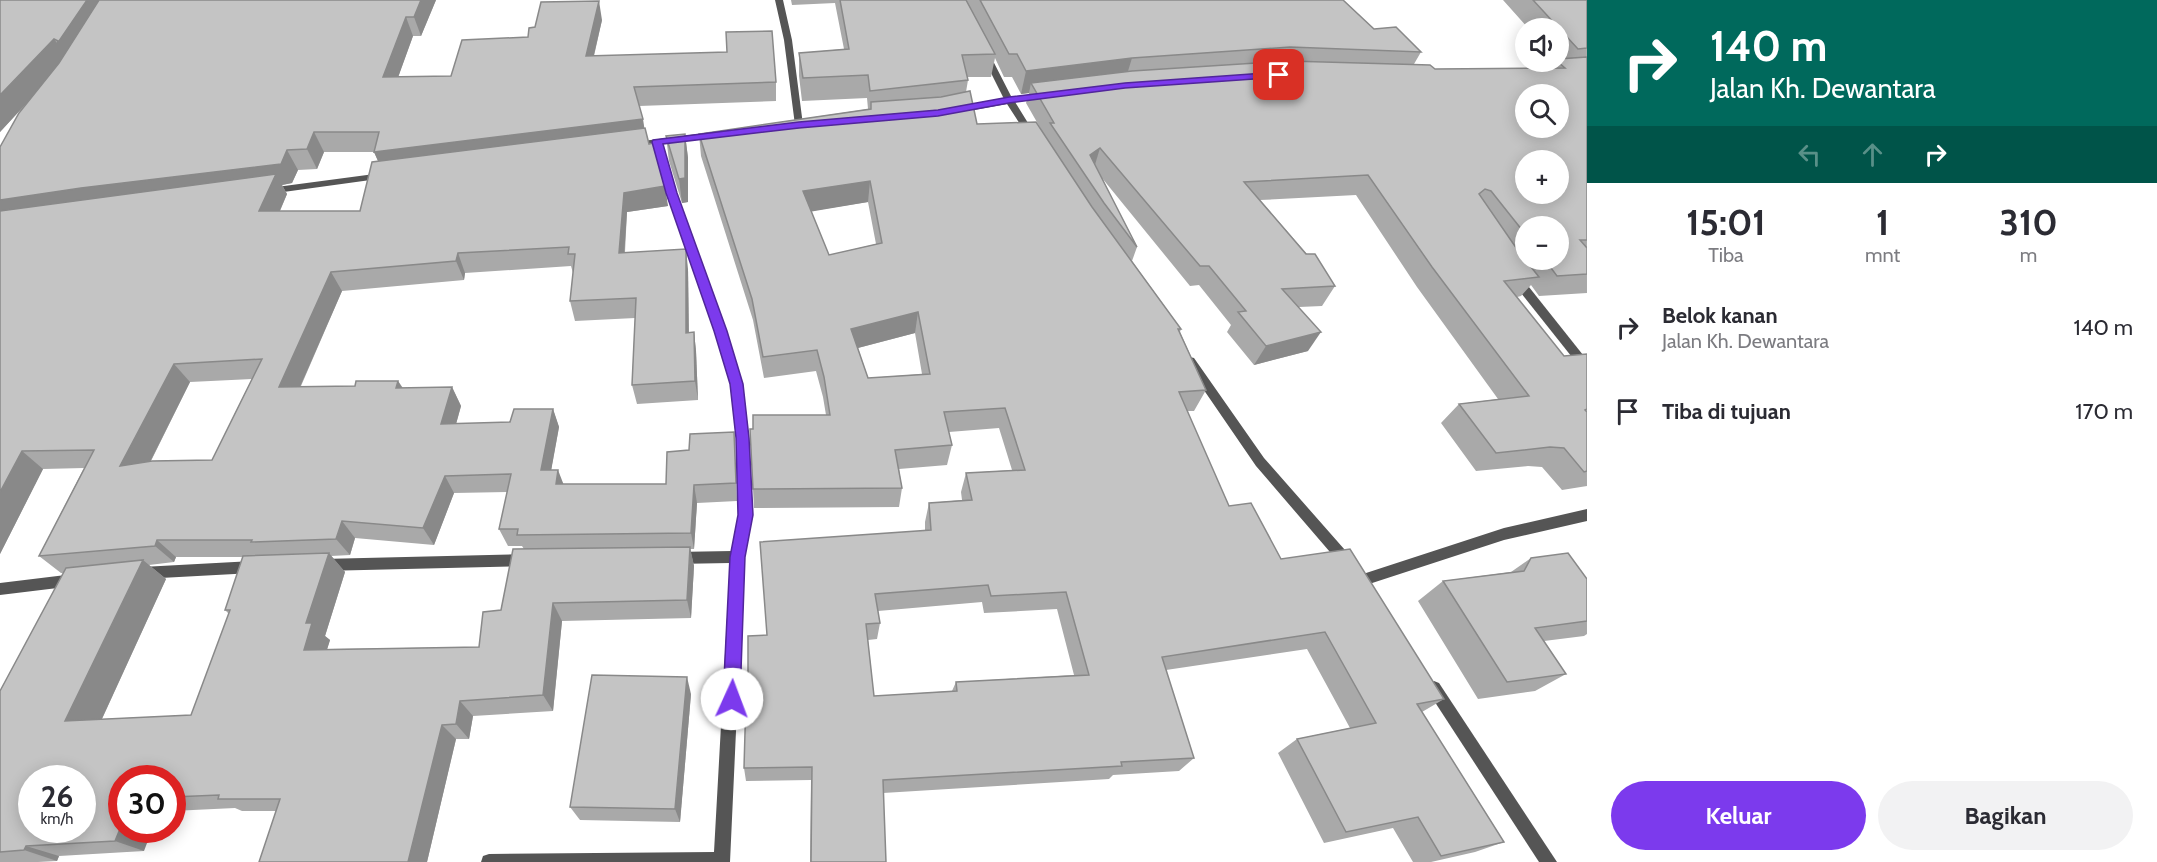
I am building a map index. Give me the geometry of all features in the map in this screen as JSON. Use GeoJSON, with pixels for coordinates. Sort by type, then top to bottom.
{"type":"FeatureCollection","features":[{"type":"Feature","properties":{"kind":"street"},"geometry":{"type":"LineString","coordinates":[[779,0],[788,40],[799,125]]}},
{"type":"Feature","properties":{"kind":"street"},"geometry":{"type":"LineString","coordinates":[[980,43],[1009,100],[1038,144]]}},
{"type":"Feature","properties":{"kind":"street"},"geometry":{"type":"LineString","coordinates":[[950,111],[1049,95]]}},
{"type":"Feature","properties":{"kind":"street"},"geometry":{"type":"LineString","coordinates":[[787,126],[810,124]]}},
{"type":"Feature","properties":{"kind":"street"},"geometry":{"type":"LineString","coordinates":[[621,146],[728,133]]}},
{"type":"Feature","properties":{"kind":"street"},"geometry":{"type":"LineString","coordinates":[[489,862],[722,861],[737,557],[746,515],[742,438],[737,384],[721,331],[671,193],[657,142]]}},
{"type":"Feature","properties":{"kind":"street"},"geometry":{"type":"LineString","coordinates":[[259,193],[396,175]]}},
{"type":"Feature","properties":{"kind":"street"},"geometry":{"type":"LineString","coordinates":[[1508,268],[1587,369]]}},
{"type":"Feature","properties":{"kind":"street"},"geometry":{"type":"LineString","coordinates":[[1183,351],[1260,462],[1366,585],[1504,534],[1587,515]]}},
{"type":"Feature","properties":{"kind":"street"},"geometry":{"type":"LineString","coordinates":[[666,558],[737,557]]}},
{"type":"Feature","properties":{"kind":"street"},"geometry":{"type":"LineString","coordinates":[[303,566],[536,560]]}},
{"type":"Feature","properties":{"kind":"street"},"geometry":{"type":"LineString","coordinates":[[126,575],[160,571],[268,567]]}},
{"type":"Feature","properties":{"kind":"street"},"geometry":{"type":"LineString","coordinates":[[0,589],[92,579]]}},
{"type":"Feature","properties":{"kind":"street"},"geometry":{"type":"LineString","coordinates":[[1427,677],[1549,862]]}},
{"type":"Feature","properties":{"kind":"building"},"geometry":{"type":"Polygon","coordinates":[[[0,0],[87,0],[57,44],[58,41],[54,39],[0,95],[0,0]]]}},
{"type":"Feature","properties":{"kind":"building"},"geometry":{"type":"Polygon","coordinates":[[[99,0],[421,0],[414,17],[406,17],[383,77],[451,76],[462,40],[528,37],[529,28],[535,27],[541,2],[599,1],[586,56],[727,52],[726,32],[772,31],[776,82],[634,87],[643,119],[374,152],[379,132],[314,132],[307,149],[287,150],[281,164],[0,200],[0,147],[19,113],[59,63],[99,0]]]}},
{"type":"Feature","properties":{"kind":"building"},"geometry":{"type":"Polygon","coordinates":[[[840,0],[966,0],[995,54],[962,55],[968,80],[870,91],[868,75],[803,78],[799,53],[849,49],[840,0]]]}},
{"type":"Feature","properties":{"kind":"building"},"geometry":{"type":"Polygon","coordinates":[[[980,0],[1343,0],[1374,29],[1396,27],[1421,52],[1290,47],[1132,58],[1026,71],[1017,54],[1009,54],[980,0]]]}},
{"type":"Feature","properties":{"kind":"building"},"geometry":{"type":"Polygon","coordinates":[[[1533,0],[1587,0],[1587,48],[1578,49],[1569,39],[1569,18],[1550,18],[1533,0]]]}},
{"type":"Feature","properties":{"kind":"building"},"geometry":{"type":"Polygon","coordinates":[[[1587,57],[1587,240],[1580,240],[1587,248],[1587,274],[1557,276],[1552,270],[1569,270],[1569,216],[1515,216],[1515,221],[1491,191],[1485,189],[1479,194],[1515,246],[1515,270],[1533,270],[1539,277],[1504,281],[1564,356],[1587,354],[1587,409],[1585,410],[1587,412],[1587,471],[1584,472],[1564,448],[1550,447],[1496,453],[1459,404],[1529,396],[1432,267],[1368,175],[1244,182],[1306,254],[1315,254],[1335,286],[1282,289],[1321,332],[1266,346],[1238,312],[1246,311],[1209,266],[1200,266],[1100,148],[1090,155],[1137,247],[1050,123],[1054,123],[1031,83],[1132,71],[1288,61],[1430,65],[1435,69],[1515,68],[1515,72],[1569,72],[1569,58],[1587,57]]]}},
{"type":"Feature","properties":{"kind":"building"},"geometry":{"type":"Polygon","coordinates":[[[970,91],[977,124],[1036,122],[1092,207],[1181,329],[1178,329],[1206,390],[1179,392],[1229,506],[1251,503],[1281,559],[1350,549],[1444,699],[1417,704],[1504,842],[1441,856],[1418,817],[1346,832],[1297,739],[1376,723],[1325,632],[1162,657],[1194,758],[1121,762],[1122,766],[883,780],[886,862],[811,862],[812,767],[744,768],[746,697],[748,697],[748,636],[767,635],[760,542],[931,530],[929,503],[972,500],[966,473],[1025,470],[1005,408],[944,412],[952,445],[895,450],[902,488],[753,489],[750,429],[753,429],[753,415],[830,415],[817,350],[763,357],[752,299],[699,134],[871,109],[871,102],[941,97],[970,91]],[[870,181],[803,191],[829,255],[882,243],[870,181]],[[918,312],[851,329],[868,378],[930,374],[918,312]],[[988,585],[875,594],[880,623],[866,624],[874,696],[957,691],[956,682],[1089,675],[1066,592],[991,596],[988,585]]]}},
{"type":"Feature","properties":{"kind":"building"},"geometry":{"type":"Polygon","coordinates":[[[645,128],[649,144],[653,143],[665,186],[624,193],[619,253],[686,249],[686,333],[694,332],[695,381],[632,385],[636,298],[570,301],[575,254],[568,254],[569,247],[458,253],[456,261],[331,272],[279,387],[355,386],[356,381],[398,381],[396,388],[452,387],[441,424],[510,422],[514,409],[553,409],[541,470],[558,470],[556,484],[666,484],[667,452],[689,450],[690,434],[734,432],[736,483],[694,485],[691,533],[517,535],[518,529],[499,529],[511,474],[445,476],[423,528],[342,521],[336,539],[251,542],[252,540],[157,540],[155,546],[39,556],[94,450],[22,451],[0,492],[0,211],[276,174],[259,211],[360,211],[372,162],[645,128]],[[262,359],[174,364],[120,466],[152,461],[212,460],[262,359]]]}},
{"type":"Feature","properties":{"kind":"building"},"geometry":{"type":"Polygon","coordinates":[[[685,134],[685,178],[679,179],[666,136],[685,134]]]}},
{"type":"Feature","properties":{"kind":"building"},"geometry":{"type":"Polygon","coordinates":[[[690,547],[687,600],[553,603],[543,695],[460,701],[456,724],[442,725],[408,862],[259,862],[280,799],[218,799],[219,795],[186,796],[186,765],[108,765],[108,841],[96,842],[96,765],[18,765],[18,843],[79,843],[26,846],[24,850],[0,852],[0,691],[66,568],[143,560],[65,721],[191,715],[230,610],[225,610],[243,556],[329,553],[306,623],[312,623],[304,650],[479,647],[483,612],[501,610],[513,549],[690,547]]]}},
{"type":"Feature","properties":{"kind":"building"},"geometry":{"type":"Polygon","coordinates":[[[1568,553],[1587,579],[1587,621],[1535,628],[1566,674],[1507,682],[1443,581],[1524,571],[1531,558],[1568,553]]]}},
{"type":"Feature","properties":{"kind":"building"},"geometry":{"type":"Polygon","coordinates":[[[592,675],[687,677],[675,809],[570,807],[592,675]]]}},
{"type":"Feature","properties":{"kind":"route"},"geometry":{"type":"LineString","coordinates":[[732,699],[737,557],[746,515],[737,384],[721,331],[689,248],[657,142],[799,125],[938,113],[1009,100],[1180,80],[1279,75]]}}]}
